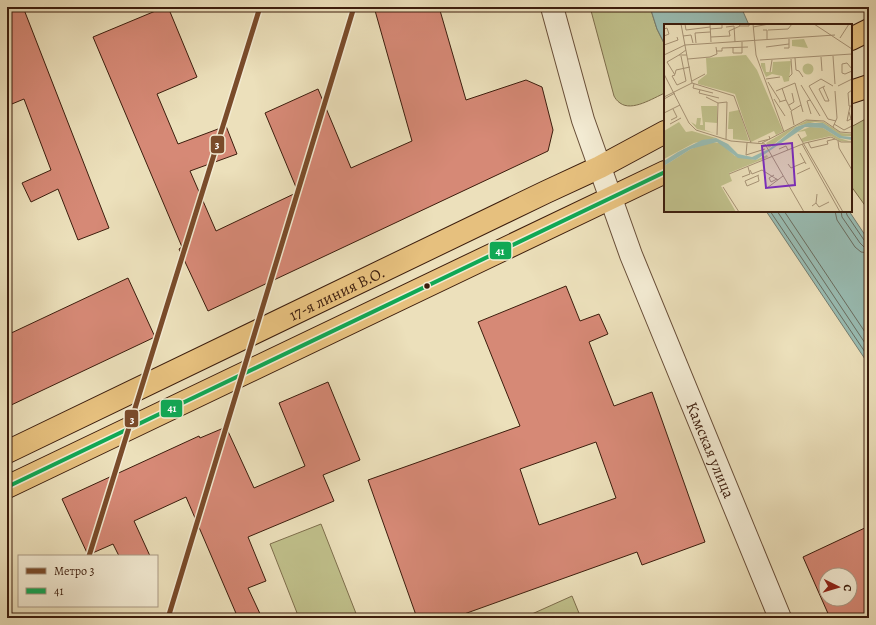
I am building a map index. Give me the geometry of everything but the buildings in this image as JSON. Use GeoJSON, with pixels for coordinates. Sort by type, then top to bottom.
{"type":"FeatureCollection","features":[{"type":"Feature","properties":{"kind":"main road"},"geometry":{"type":"LineString","coordinates":[[852,38],[869,30]]}},
{"type":"Feature","properties":{"kind":"main road"},"geometry":{"type":"LineString","coordinates":[[852,92],[869,86]]}},
{"type":"Feature","properties":{"kind":"main road","name":"17-я линия В.О."},"geometry":{"type":"LineString","coordinates":[[7,452],[600,167],[664,133]]}},
{"type":"Feature","properties":{"kind":"main road"},"geometry":{"type":"LineString","coordinates":[[7,487],[664,172]]}},
{"type":"Feature","properties":{"kind":"street","name":"Камская улица"},"geometry":{"type":"LineString","coordinates":[[552,7],[583,120],[634,260],[780,618]]}},
{"type":"Feature","properties":{"kind":"green space"},"geometry":{"type":"Polygon","coordinates":[[[590,7],[650,7],[657,29],[664,43],[664,94],[649,101],[630,106],[620,103],[614,96],[590,7]]]}},
{"type":"Feature","properties":{"kind":"green space"},"geometry":{"type":"Polygon","coordinates":[[[869,117],[869,211],[852,187],[852,126],[869,117]]]}},
{"type":"Feature","properties":{"kind":"green space"},"geometry":{"type":"Polygon","coordinates":[[[321,524],[357,616],[352,618],[299,618],[270,544],[321,524]]]}},
{"type":"Feature","properties":{"kind":"green space"},"geometry":{"type":"Polygon","coordinates":[[[572,596],[581,618],[523,618],[572,596]]]}},
{"type":"Feature","properties":{"kind":"water"},"geometry":{"type":"Polygon","coordinates":[[[650,7],[741,7],[749,24],[664,24],[664,43],[657,29],[650,7]]]}},
{"type":"Feature","properties":{"kind":"water"},"geometry":{"type":"Polygon","coordinates":[[[767,212],[850,212],[869,241],[869,365],[767,212]]]}},
{"type":"Feature","properties":{"kind":"metro line","name":"3"},"geometry":{"type":"LineString","coordinates":[[89,555],[260,7]]}},
{"type":"Feature","properties":{"kind":"metro line","name":"3"},"geometry":{"type":"LineString","coordinates":[[168,618],[354,7]]}},
{"type":"Feature","properties":{"kind":"transit line","name":"41"},"geometry":{"type":"LineString","coordinates":[[7,487],[664,172]]}}]}
